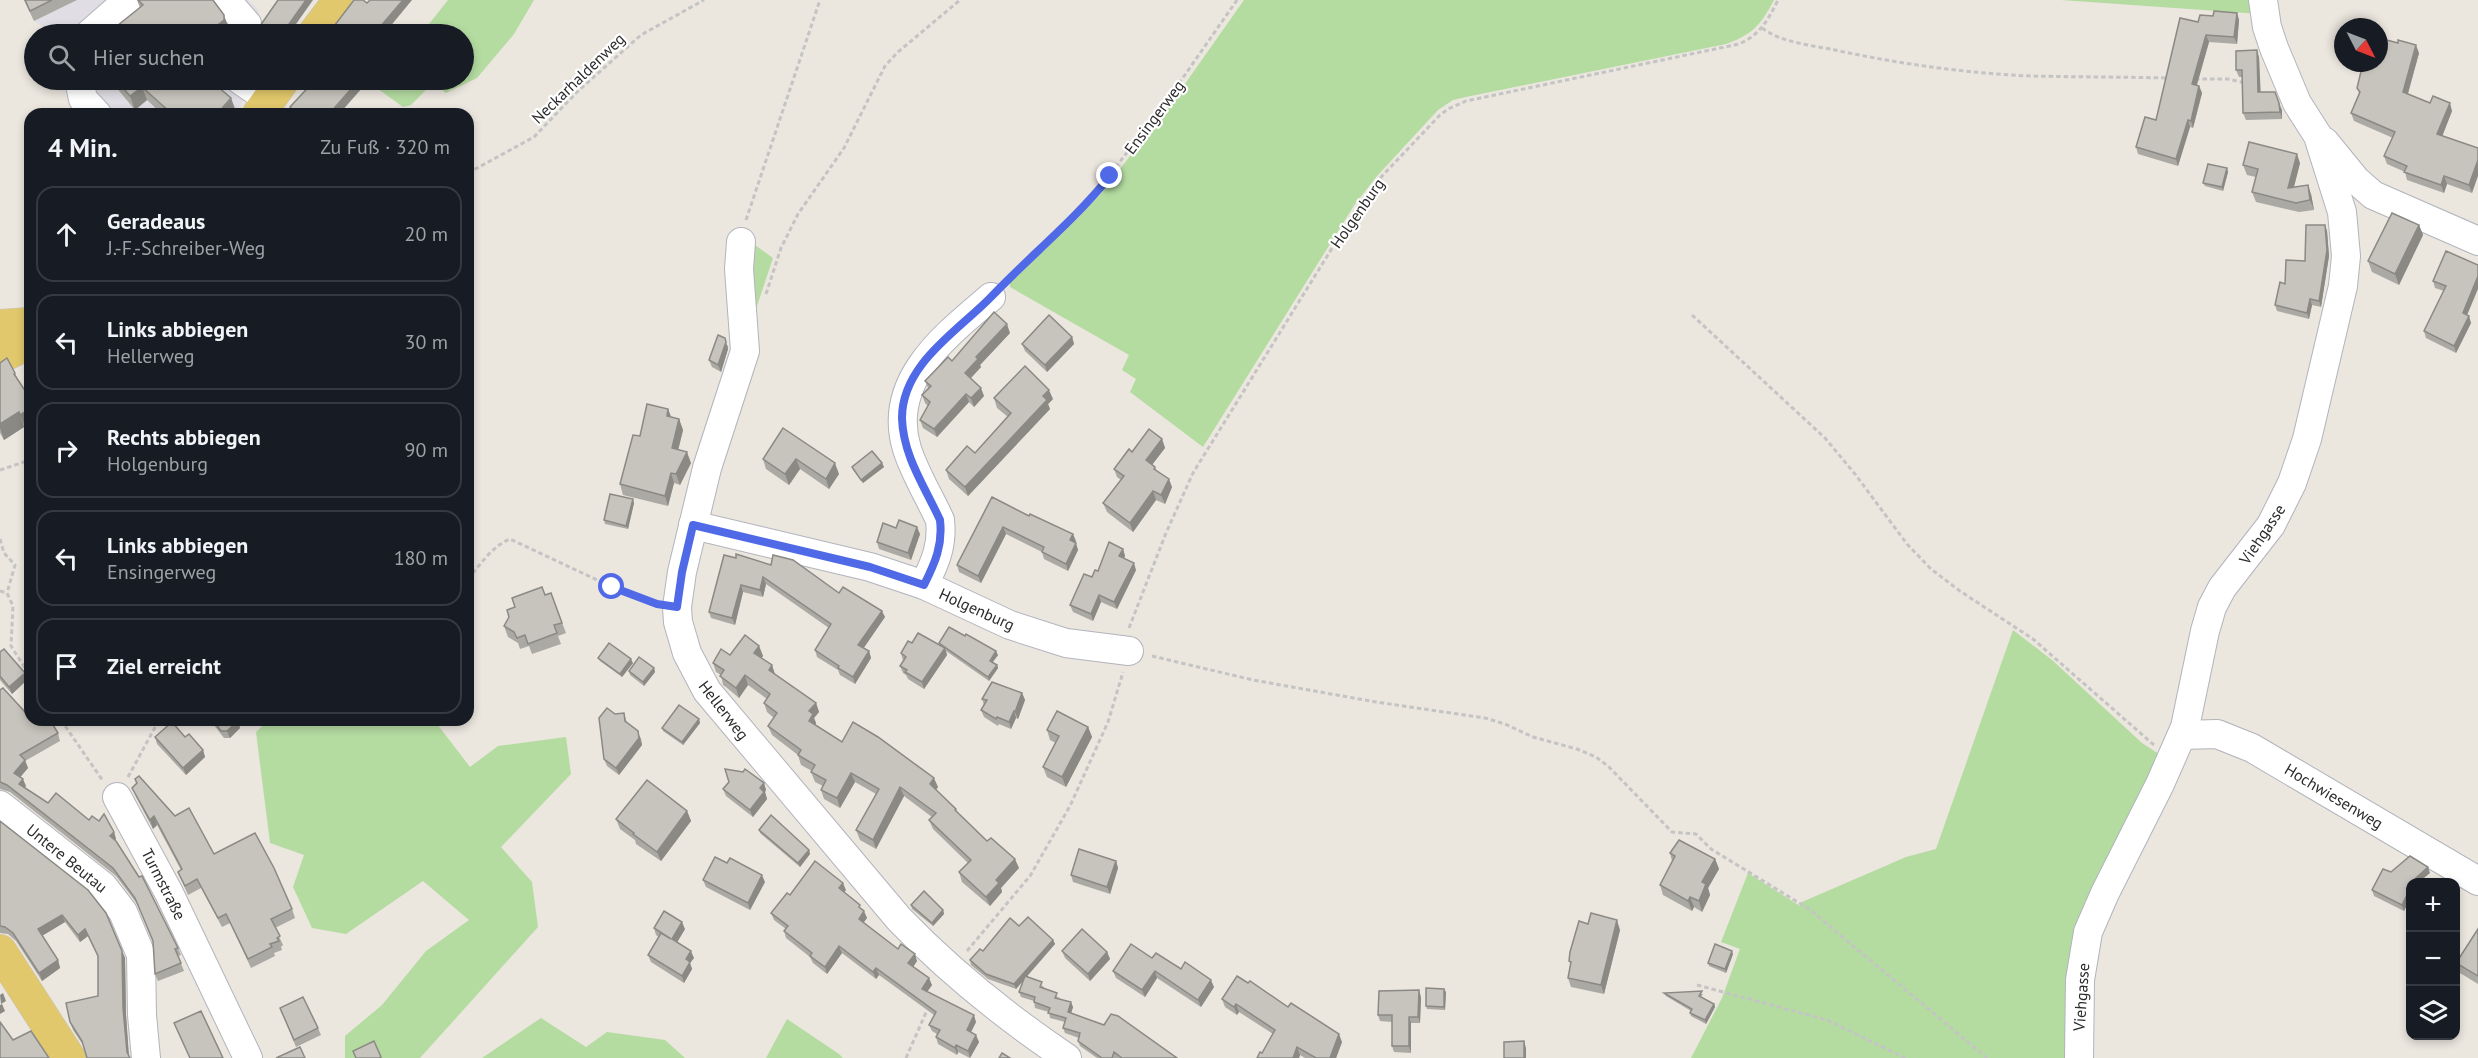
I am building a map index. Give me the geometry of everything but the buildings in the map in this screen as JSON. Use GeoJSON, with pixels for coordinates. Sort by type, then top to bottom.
{"type":"FeatureCollection","features":[{"type":"Feature","properties":{"kind":"main road"},"geometry":{"type":"LineString","coordinates":[[322,24],[340,0]]}},
{"type":"Feature","properties":{"kind":"main road"},"geometry":{"type":"LineString","coordinates":[[0,951],[69,1058]]}},
{"type":"Feature","properties":{"kind":"street"},"geometry":{"type":"LineString","coordinates":[[100,24],[128,0]]}},
{"type":"Feature","properties":{"kind":"street"},"geometry":{"type":"LineString","coordinates":[[226,0],[247,24]]}},
{"type":"Feature","properties":{"kind":"street","name":"Viehgasse"},"geometry":{"type":"LineString","coordinates":[[2079,1058],[2080,987],[2088,932],[2177,745],[2206,623],[2212,607],[2222,588],[2275,518],[2288,493],[2302,456],[2341,295],[2346,256],[2344,225],[2318,136],[2303,113],[2286,79],[2270,38],[2263,0]]}},
{"type":"Feature","properties":{"kind":"street"},"geometry":{"type":"LineString","coordinates":[[81,90],[83,99],[91,108]]}},
{"type":"Feature","properties":{"kind":"street"},"geometry":{"type":"LineString","coordinates":[[257,90],[270,98]]}},
{"type":"Feature","properties":{"kind":"street"},"geometry":{"type":"LineString","coordinates":[[2318,136],[2331,147],[2361,186],[2379,198],[2478,241]]}},
{"type":"Feature","properties":{"kind":"street"},"geometry":{"type":"LineString","coordinates":[[2344,225],[2358,206],[2379,198]]}},
{"type":"Feature","properties":{"kind":"street","name":"Hellerweg"},"geometry":{"type":"LineString","coordinates":[[741,242],[739,269],[745,351],[717,432],[682,572],[677,607],[678,621],[687,653],[707,691],[905,926],[950,969],[1004,1014],[1066,1058]]}},
{"type":"Feature","properties":{"kind":"street"},"geometry":{"type":"LineString","coordinates":[[924,585],[939,553],[940,520],[906,447],[902,419],[905,396],[910,383],[946,337],[991,297]]}},
{"type":"Feature","properties":{"kind":"street","name":"Holgenburg"},"geometry":{"type":"LineString","coordinates":[[693,525],[870,567],[924,585],[999,620],[1039,635],[1086,647],[1126,651]]}},
{"type":"Feature","properties":{"kind":"street","name":"Hochwiesenweg"},"geometry":{"type":"LineString","coordinates":[[2177,745],[2217,734],[2243,744],[2478,881]]}},
{"type":"Feature","properties":{"kind":"street","name":"Turmstraße"},"geometry":{"type":"LineString","coordinates":[[117,797],[169,893],[248,1058]]}},
{"type":"Feature","properties":{"kind":"street","name":"Untere Beutau"},"geometry":{"type":"LineString","coordinates":[[0,805],[103,886],[123,912],[141,955],[142,1015],[146,1058]]}},
{"type":"Feature","properties":{"kind":"path","name":"Neckarhaldenweg"},"geometry":{"type":"LineString","coordinates":[[474,170],[534,137],[583,87],[640,35],[704,0]]}},
{"type":"Feature","properties":{"kind":"path"},"geometry":{"type":"LineString","coordinates":[[741,242],[765,162],[820,0]]}},
{"type":"Feature","properties":{"kind":"path"},"geometry":{"type":"LineString","coordinates":[[763,303],[788,233],[798,214],[844,148],[885,66],[898,52],[960,0]]}},
{"type":"Feature","properties":{"kind":"path","name":"Ensingerweg"},"geometry":{"type":"LineString","coordinates":[[991,297],[1006,280],[1075,216],[1100,188],[1173,92],[1237,0]]}},
{"type":"Feature","properties":{"kind":"path","name":"Holgenburg"},"geometry":{"type":"LineString","coordinates":[[1126,651],[1150,572],[1180,499],[1207,447],[1360,203],[1383,175],[1440,116],[1448,109],[1466,101],[1727,48],[1750,39],[1761,28],[1778,0]]}},
{"type":"Feature","properties":{"kind":"path"},"geometry":{"type":"LineString","coordinates":[[1761,28],[1777,37],[1802,43],[1895,62],[1944,69],[2030,76],[2170,78]]}},
{"type":"Feature","properties":{"kind":"path"},"geometry":{"type":"LineString","coordinates":[[2193,78],[2228,79],[2242,83],[2286,79]]}},
{"type":"Feature","properties":{"kind":"path"},"geometry":{"type":"LineString","coordinates":[[1692,315],[1825,438],[1856,474],[1907,544],[1931,568],[2032,639],[2142,737],[2177,745]]}},
{"type":"Feature","properties":{"kind":"path"},"geometry":{"type":"LineString","coordinates":[[0,470],[24,462]]}},
{"type":"Feature","properties":{"kind":"path"},"geometry":{"type":"LineString","coordinates":[[0,538],[4,553],[15,567],[8,593],[13,606],[11,646],[24,667]]}},
{"type":"Feature","properties":{"kind":"path"},"geometry":{"type":"LineString","coordinates":[[474,572],[488,555],[510,539],[612,587],[657,604],[677,607]]}},
{"type":"Feature","properties":{"kind":"path"},"geometry":{"type":"LineString","coordinates":[[0,591],[8,593]]}},
{"type":"Feature","properties":{"kind":"path"},"geometry":{"type":"LineString","coordinates":[[950,969],[1030,876],[1070,806],[1108,722],[1126,651],[1262,682],[1485,718],[1533,737],[1577,748],[1596,757],[1609,767],[1672,832],[1696,834],[1711,849],[1809,909],[1987,1058]]}},
{"type":"Feature","properties":{"kind":"path"},"geometry":{"type":"LineString","coordinates":[[66,726],[109,791],[117,797],[156,726]]}},
{"type":"Feature","properties":{"kind":"path"},"geometry":{"type":"LineString","coordinates":[[1697,985],[1827,1020],[1905,1058]]}},
{"type":"Feature","properties":{"kind":"path"},"geometry":{"type":"LineString","coordinates":[[906,1058],[931,1003]]}},
{"type":"Feature","properties":{"kind":"shaded area"},"geometry":{"type":"Polygon","coordinates":[[[24,0],[248,0],[257,8],[260,19],[258,24],[39,24],[34,21],[24,0]]]}},
{"type":"Feature","properties":{"kind":"shaded area"},"geometry":{"type":"Polygon","coordinates":[[[68,90],[251,90],[238,108],[73,108],[68,90]]]}},
{"type":"Feature","properties":{"kind":"green space"},"geometry":{"type":"Polygon","coordinates":[[[448,0],[534,0],[514,34],[474,79],[474,24],[429,24],[448,0]]]}},
{"type":"Feature","properties":{"kind":"green space"},"geometry":{"type":"Polygon","coordinates":[[[1244,0],[1774,0],[1755,28],[1743,37],[1726,44],[1466,97],[1453,100],[1438,110],[1377,176],[1355,204],[1203,447],[1130,392],[1136,379],[1122,370],[1129,355],[1010,287],[1010,283],[1099,196],[1175,98],[1244,0]]]}},
{"type":"Feature","properties":{"kind":"green space"},"geometry":{"type":"Polygon","coordinates":[[[2061,0],[2258,0],[2260,14],[2061,0]]]}},
{"type":"Feature","properties":{"kind":"green space"},"geometry":{"type":"Polygon","coordinates":[[[379,90],[426,90],[411,105],[403,107],[379,90]]]}},
{"type":"Feature","properties":{"kind":"green space"},"geometry":{"type":"Polygon","coordinates":[[[748,240],[773,258],[753,318],[748,240]]]}},
{"type":"Feature","properties":{"kind":"green space"},"geometry":{"type":"Polygon","coordinates":[[[2013,630],[2052,660],[2142,743],[2159,754],[2097,900],[2074,1058],[1691,1058],[1722,998],[1740,949],[1721,942],[1748,873],[1800,906],[1802,902],[1906,857],[1936,849],[2013,630]]]}},
{"type":"Feature","properties":{"kind":"green space"},"geometry":{"type":"Polygon","coordinates":[[[262,726],[439,726],[470,767],[498,746],[566,737],[571,774],[501,847],[532,882],[538,927],[420,1058],[345,1058],[345,1036],[382,1005],[426,951],[469,920],[423,881],[346,934],[312,928],[293,887],[304,855],[270,843],[256,732],[262,726]]]}},
{"type":"Feature","properties":{"kind":"green space"},"geometry":{"type":"Polygon","coordinates":[[[541,1018],[586,1047],[607,1032],[665,1040],[685,1058],[482,1058],[541,1018]]]}},
{"type":"Feature","properties":{"kind":"green space"},"geometry":{"type":"Polygon","coordinates":[[[787,1019],[839,1054],[843,1058],[766,1058],[787,1019]]]}},
{"type":"Feature","properties":{"kind":"route"},"geometry":{"type":"LineString","coordinates":[[612,587],[657,604],[677,607],[679,587],[693,525],[870,567],[924,585],[939,553],[941,530],[940,520],[906,447],[902,419],[905,396],[910,383],[946,337],[1075,216],[1110,176]]}}]}
